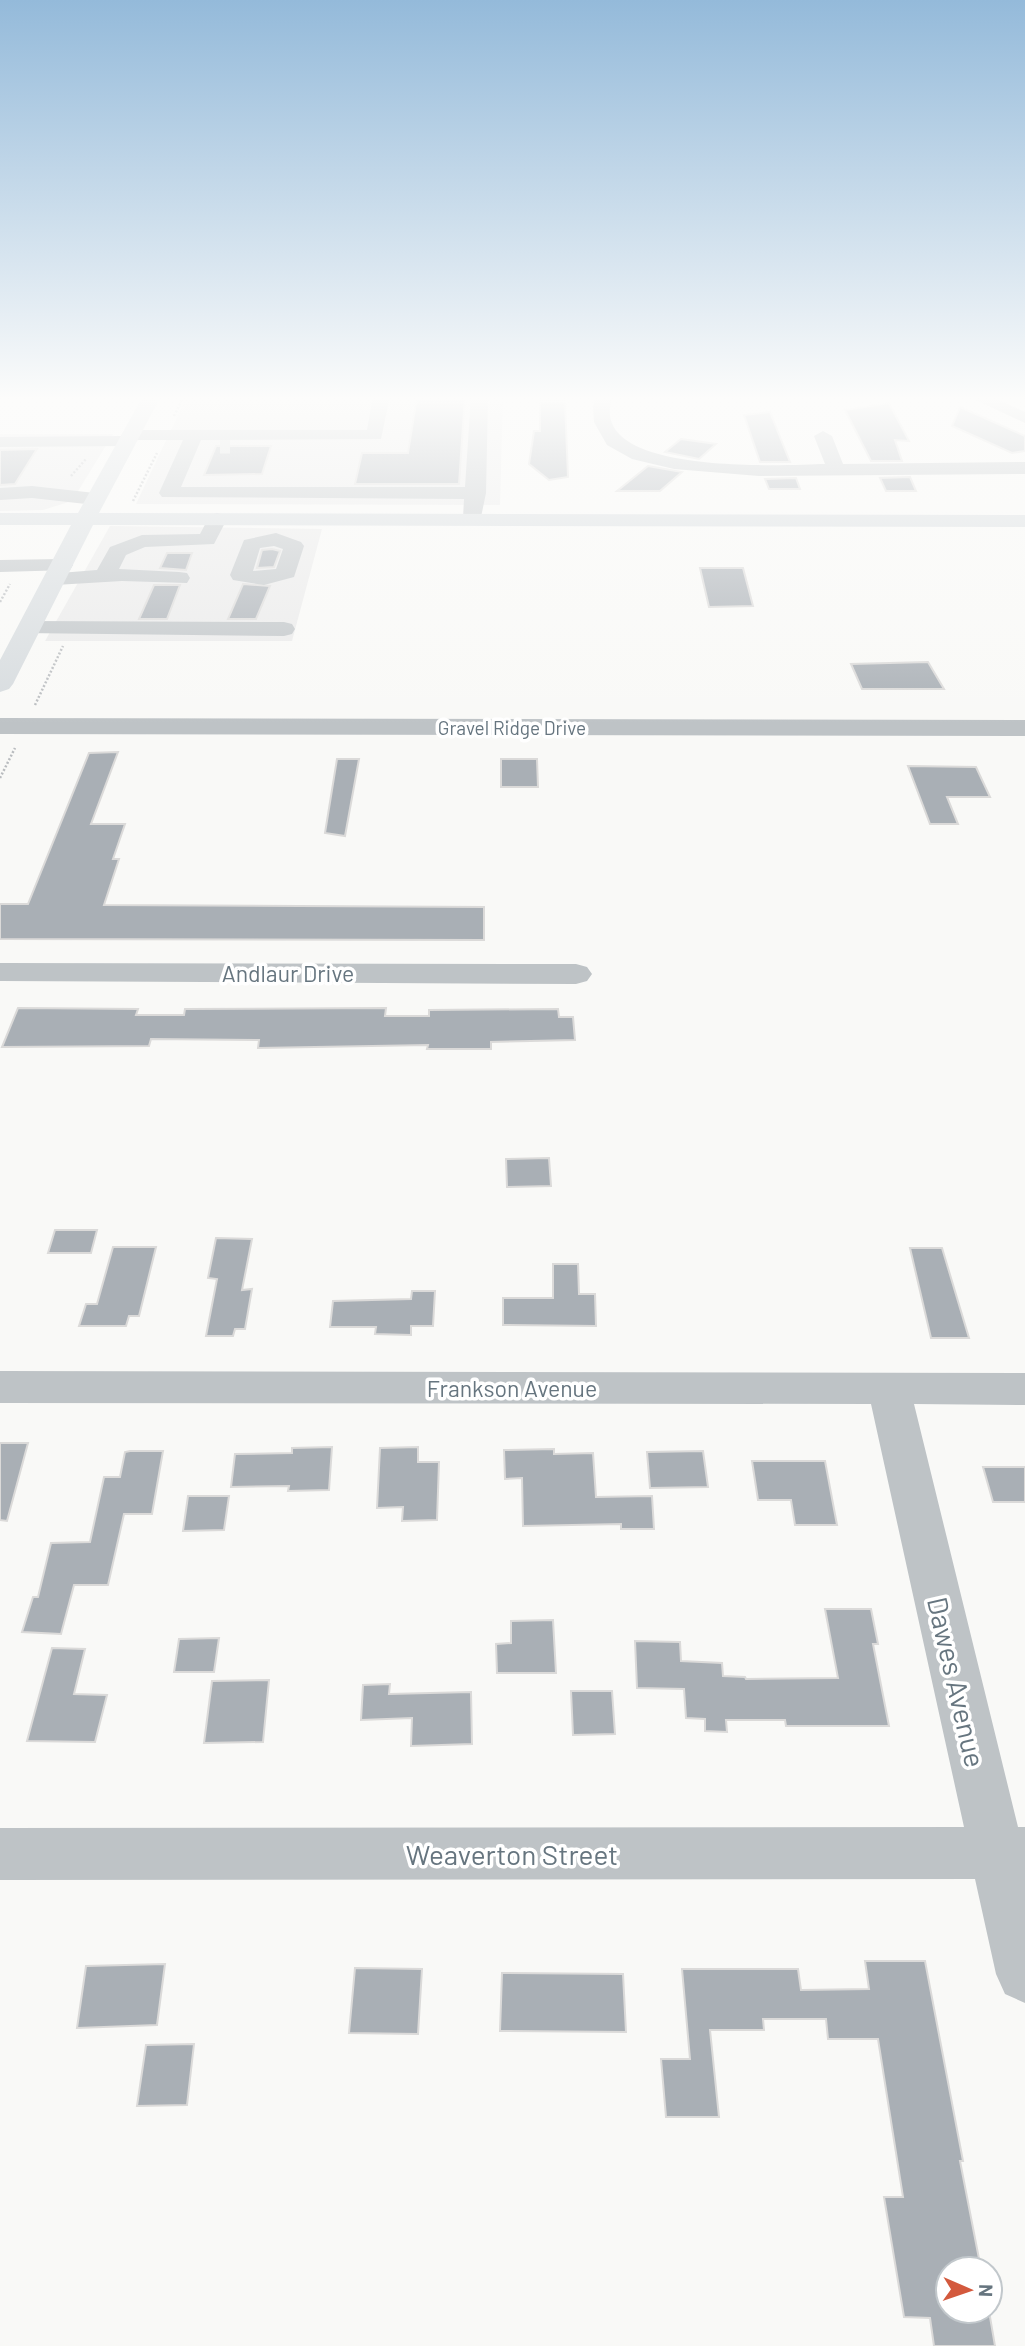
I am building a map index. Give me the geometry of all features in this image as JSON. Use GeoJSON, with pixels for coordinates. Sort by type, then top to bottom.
{"type":"FeatureCollection","features":[{"type":"Feature","properties":{"kind":"main road"},"geometry":{"type":"LineString","coordinates":[[0,684],[92,505]]}},
{"type":"Feature","properties":{"kind":"main road"},"geometry":{"type":"LineString","coordinates":[[0,519],[90,509],[153,519],[217,519],[274,526],[473,520],[1025,521]]}},
{"type":"Feature","properties":{"kind":"street"},"geometry":{"type":"LineString","coordinates":[[78,505],[90,509]]}},
{"type":"Feature","properties":{"kind":"street"},"geometry":{"type":"LineString","coordinates":[[272,505],[274,526]]}},
{"type":"Feature","properties":{"kind":"street"},"geometry":{"type":"LineString","coordinates":[[473,520],[474,505]]}},
{"type":"Feature","properties":{"kind":"street"},"geometry":{"type":"LineString","coordinates":[[105,576],[117,551],[142,541],[153,519]]}},
{"type":"Feature","properties":{"kind":"street"},"geometry":{"type":"LineString","coordinates":[[75,540],[109,543],[207,540],[217,519]]}},
{"type":"Feature","properties":{"kind":"street"},"geometry":{"type":"LineString","coordinates":[[0,566],[105,576],[179,578]]}},
{"type":"Feature","properties":{"kind":"street"},"geometry":{"type":"LineString","coordinates":[[30,628],[284,629]]}},
{"type":"Feature","properties":{"kind":"street","name":"Gravel Ridge Drive"},"geometry":{"type":"LineString","coordinates":[[0,726],[1025,729]]}},
{"type":"Feature","properties":{"kind":"street","name":"Andlaur Drive"},"geometry":{"type":"LineString","coordinates":[[0,972],[576,974]]}},
{"type":"Feature","properties":{"kind":"street","name":"Frankson Avenue"},"geometry":{"type":"LineString","coordinates":[[0,1387],[1025,1389]]}},
{"type":"Feature","properties":{"kind":"street","name":"Dawes Avenue"},"geometry":{"type":"LineString","coordinates":[[889,1389],[1011,1853],[1025,1974]]}},
{"type":"Feature","properties":{"kind":"street","name":"Weaverton Street"},"geometry":{"type":"LineString","coordinates":[[0,1854],[1011,1853]]}},
{"type":"Feature","properties":{"kind":"path"},"geometry":{"type":"LineString","coordinates":[[33,708],[63,645]]}},
{"type":"Feature","properties":{"kind":"path"},"geometry":{"type":"LineString","coordinates":[[0,778],[16,747]]}},
{"type":"Feature","properties":{"kind":"shaded area"},"geometry":{"type":"Polygon","coordinates":[[[0,505],[58,505],[43,510],[0,511],[0,505]]]}},
{"type":"Feature","properties":{"kind":"shaded area"},"geometry":{"type":"Polygon","coordinates":[[[110,526],[322,529],[292,641],[45,641],[110,526]]]}},
{"type":"Feature","properties":{"kind":"building"},"geometry":{"type":"Polygon","coordinates":[[[262,550],[280,551],[274,567],[257,568],[262,550]]]}},
{"type":"Feature","properties":{"kind":"building"},"geometry":{"type":"Polygon","coordinates":[[[167,553],[192,553],[186,570],[160,568],[167,553]]]}},
{"type":"Feature","properties":{"kind":"building"},"geometry":{"type":"Polygon","coordinates":[[[700,568],[743,568],[753,606],[709,607],[700,568]]]}},
{"type":"Feature","properties":{"kind":"building"},"geometry":{"type":"Polygon","coordinates":[[[243,584],[270,586],[256,619],[228,619],[243,584]]]}},
{"type":"Feature","properties":{"kind":"building"},"geometry":{"type":"Polygon","coordinates":[[[154,585],[180,585],[167,619],[139,619],[154,585]]]}},
{"type":"Feature","properties":{"kind":"building"},"geometry":{"type":"Polygon","coordinates":[[[928,662],[944,689],[862,689],[851,664],[928,662]]]}},
{"type":"Feature","properties":{"kind":"building"},"geometry":{"type":"Polygon","coordinates":[[[118,752],[91,824],[125,824],[113,859],[119,859],[104,905],[484,907],[484,940],[0,939],[0,904],[28,904],[89,753],[118,752]]]}},
{"type":"Feature","properties":{"kind":"building"},"geometry":{"type":"Polygon","coordinates":[[[337,759],[359,759],[345,836],[325,833],[337,759]]]}},
{"type":"Feature","properties":{"kind":"building"},"geometry":{"type":"Polygon","coordinates":[[[501,759],[537,759],[538,787],[501,787],[501,759]]]}},
{"type":"Feature","properties":{"kind":"building"},"geometry":{"type":"Polygon","coordinates":[[[908,766],[976,767],[990,797],[947,797],[958,824],[930,824],[908,766]]]}},
{"type":"Feature","properties":{"kind":"building"},"geometry":{"type":"Polygon","coordinates":[[[18,1008],[138,1009],[136,1015],[184,1015],[185,1009],[386,1008],[385,1016],[429,1016],[429,1010],[558,1009],[559,1017],[573,1017],[575,1040],[491,1042],[491,1049],[427,1049],[428,1045],[258,1048],[259,1040],[151,1039],[149,1046],[2,1047],[18,1008]]]}},
{"type":"Feature","properties":{"kind":"building"},"geometry":{"type":"Polygon","coordinates":[[[549,1158],[551,1186],[507,1187],[506,1159],[549,1158]]]}},
{"type":"Feature","properties":{"kind":"building"},"geometry":{"type":"Polygon","coordinates":[[[55,1230],[97,1230],[91,1253],[48,1253],[55,1230]]]}},
{"type":"Feature","properties":{"kind":"building"},"geometry":{"type":"Polygon","coordinates":[[[216,1238],[252,1239],[242,1290],[252,1289],[245,1329],[235,1329],[233,1336],[206,1336],[217,1279],[208,1278],[216,1238]]]}},
{"type":"Feature","properties":{"kind":"building"},"geometry":{"type":"Polygon","coordinates":[[[113,1247],[156,1247],[139,1316],[129,1316],[126,1326],[79,1326],[86,1304],[97,1304],[113,1247]]]}},
{"type":"Feature","properties":{"kind":"building"},"geometry":{"type":"Polygon","coordinates":[[[910,1248],[942,1248],[969,1338],[931,1338],[910,1248]]]}},
{"type":"Feature","properties":{"kind":"building"},"geometry":{"type":"Polygon","coordinates":[[[553,1264],[578,1264],[579,1294],[595,1294],[596,1326],[503,1325],[503,1298],[553,1298],[553,1264]]]}},
{"type":"Feature","properties":{"kind":"building"},"geometry":{"type":"Polygon","coordinates":[[[412,1291],[435,1291],[433,1326],[411,1326],[411,1335],[375,1334],[376,1327],[330,1327],[333,1301],[411,1299],[412,1291]]]}},
{"type":"Feature","properties":{"kind":"building"},"geometry":{"type":"Polygon","coordinates":[[[0,1443],[28,1443],[7,1521],[0,1520],[0,1443]]]}},
{"type":"Feature","properties":{"kind":"building"},"geometry":{"type":"Polygon","coordinates":[[[332,1447],[329,1490],[288,1491],[289,1486],[231,1487],[235,1454],[292,1453],[292,1448],[332,1447]]]}},
{"type":"Feature","properties":{"kind":"building"},"geometry":{"type":"Polygon","coordinates":[[[418,1447],[418,1462],[439,1462],[437,1520],[402,1521],[403,1507],[377,1508],[380,1448],[418,1447]]]}},
{"type":"Feature","properties":{"kind":"building"},"geometry":{"type":"Polygon","coordinates":[[[554,1449],[554,1454],[593,1453],[596,1497],[652,1496],[654,1529],[621,1529],[621,1524],[523,1526],[522,1478],[505,1479],[504,1450],[554,1449]]]}},
{"type":"Feature","properties":{"kind":"building"},"geometry":{"type":"Polygon","coordinates":[[[163,1451],[152,1514],[124,1514],[108,1585],[74,1585],[61,1634],[22,1632],[33,1597],[38,1597],[51,1543],[90,1542],[104,1477],[120,1477],[125,1452],[163,1451]]]}},
{"type":"Feature","properties":{"kind":"building"},"geometry":{"type":"Polygon","coordinates":[[[703,1451],[708,1487],[650,1488],[647,1452],[703,1451]]]}},
{"type":"Feature","properties":{"kind":"building"},"geometry":{"type":"Polygon","coordinates":[[[752,1461],[825,1461],[837,1525],[795,1525],[791,1500],[758,1500],[752,1461]]]}},
{"type":"Feature","properties":{"kind":"building"},"geometry":{"type":"Polygon","coordinates":[[[983,1467],[1025,1467],[1025,1502],[993,1502],[983,1467]]]}},
{"type":"Feature","properties":{"kind":"building"},"geometry":{"type":"Polygon","coordinates":[[[188,1496],[229,1496],[224,1530],[183,1531],[188,1496]]]}},
{"type":"Feature","properties":{"kind":"building"},"geometry":{"type":"Polygon","coordinates":[[[825,1609],[871,1609],[878,1644],[873,1644],[889,1726],[786,1726],[785,1720],[726,1720],[727,1732],[705,1731],[705,1719],[686,1718],[684,1689],[637,1688],[635,1641],[680,1642],[681,1661],[722,1663],[723,1676],[746,1679],[838,1678],[825,1609]]]}},
{"type":"Feature","properties":{"kind":"building"},"geometry":{"type":"Polygon","coordinates":[[[553,1620],[556,1673],[497,1673],[496,1644],[511,1643],[511,1621],[553,1620]]]}},
{"type":"Feature","properties":{"kind":"building"},"geometry":{"type":"Polygon","coordinates":[[[219,1638],[214,1672],[174,1672],[179,1639],[219,1638]]]}},
{"type":"Feature","properties":{"kind":"building"},"geometry":{"type":"Polygon","coordinates":[[[52,1648],[85,1649],[74,1694],[107,1695],[95,1742],[27,1741],[52,1648]]]}},
{"type":"Feature","properties":{"kind":"building"},"geometry":{"type":"Polygon","coordinates":[[[269,1680],[263,1742],[204,1743],[212,1681],[269,1680]]]}},
{"type":"Feature","properties":{"kind":"building"},"geometry":{"type":"Polygon","coordinates":[[[390,1684],[389,1694],[471,1692],[472,1744],[411,1746],[412,1718],[361,1720],[363,1685],[390,1684]]]}},
{"type":"Feature","properties":{"kind":"building"},"geometry":{"type":"Polygon","coordinates":[[[571,1691],[612,1691],[615,1734],[573,1735],[571,1691]]]}},
{"type":"Feature","properties":{"kind":"building"},"geometry":{"type":"Polygon","coordinates":[[[865,1961],[925,1961],[978,2255],[934,2255],[934,2325],[991,2325],[995,2346],[934,2346],[930,2318],[904,2317],[884,2197],[903,2197],[878,2039],[828,2039],[826,2019],[763,2019],[764,2030],[710,2030],[719,2117],[666,2117],[661,2059],[690,2059],[682,1969],[798,1969],[801,1990],[869,1989],[865,1961]]]}},
{"type":"Feature","properties":{"kind":"building"},"geometry":{"type":"Polygon","coordinates":[[[165,1964],[157,2025],[77,2028],[86,1966],[165,1964]]]}},
{"type":"Feature","properties":{"kind":"building"},"geometry":{"type":"Polygon","coordinates":[[[355,1968],[422,1969],[418,2034],[349,2033],[355,1968]]]}},
{"type":"Feature","properties":{"kind":"building"},"geometry":{"type":"Polygon","coordinates":[[[502,1973],[623,1974],[626,2032],[500,2031],[502,1973]]]}},
{"type":"Feature","properties":{"kind":"building"},"geometry":{"type":"Polygon","coordinates":[[[194,2044],[187,2105],[137,2106],[146,2045],[194,2044]]]}}]}
